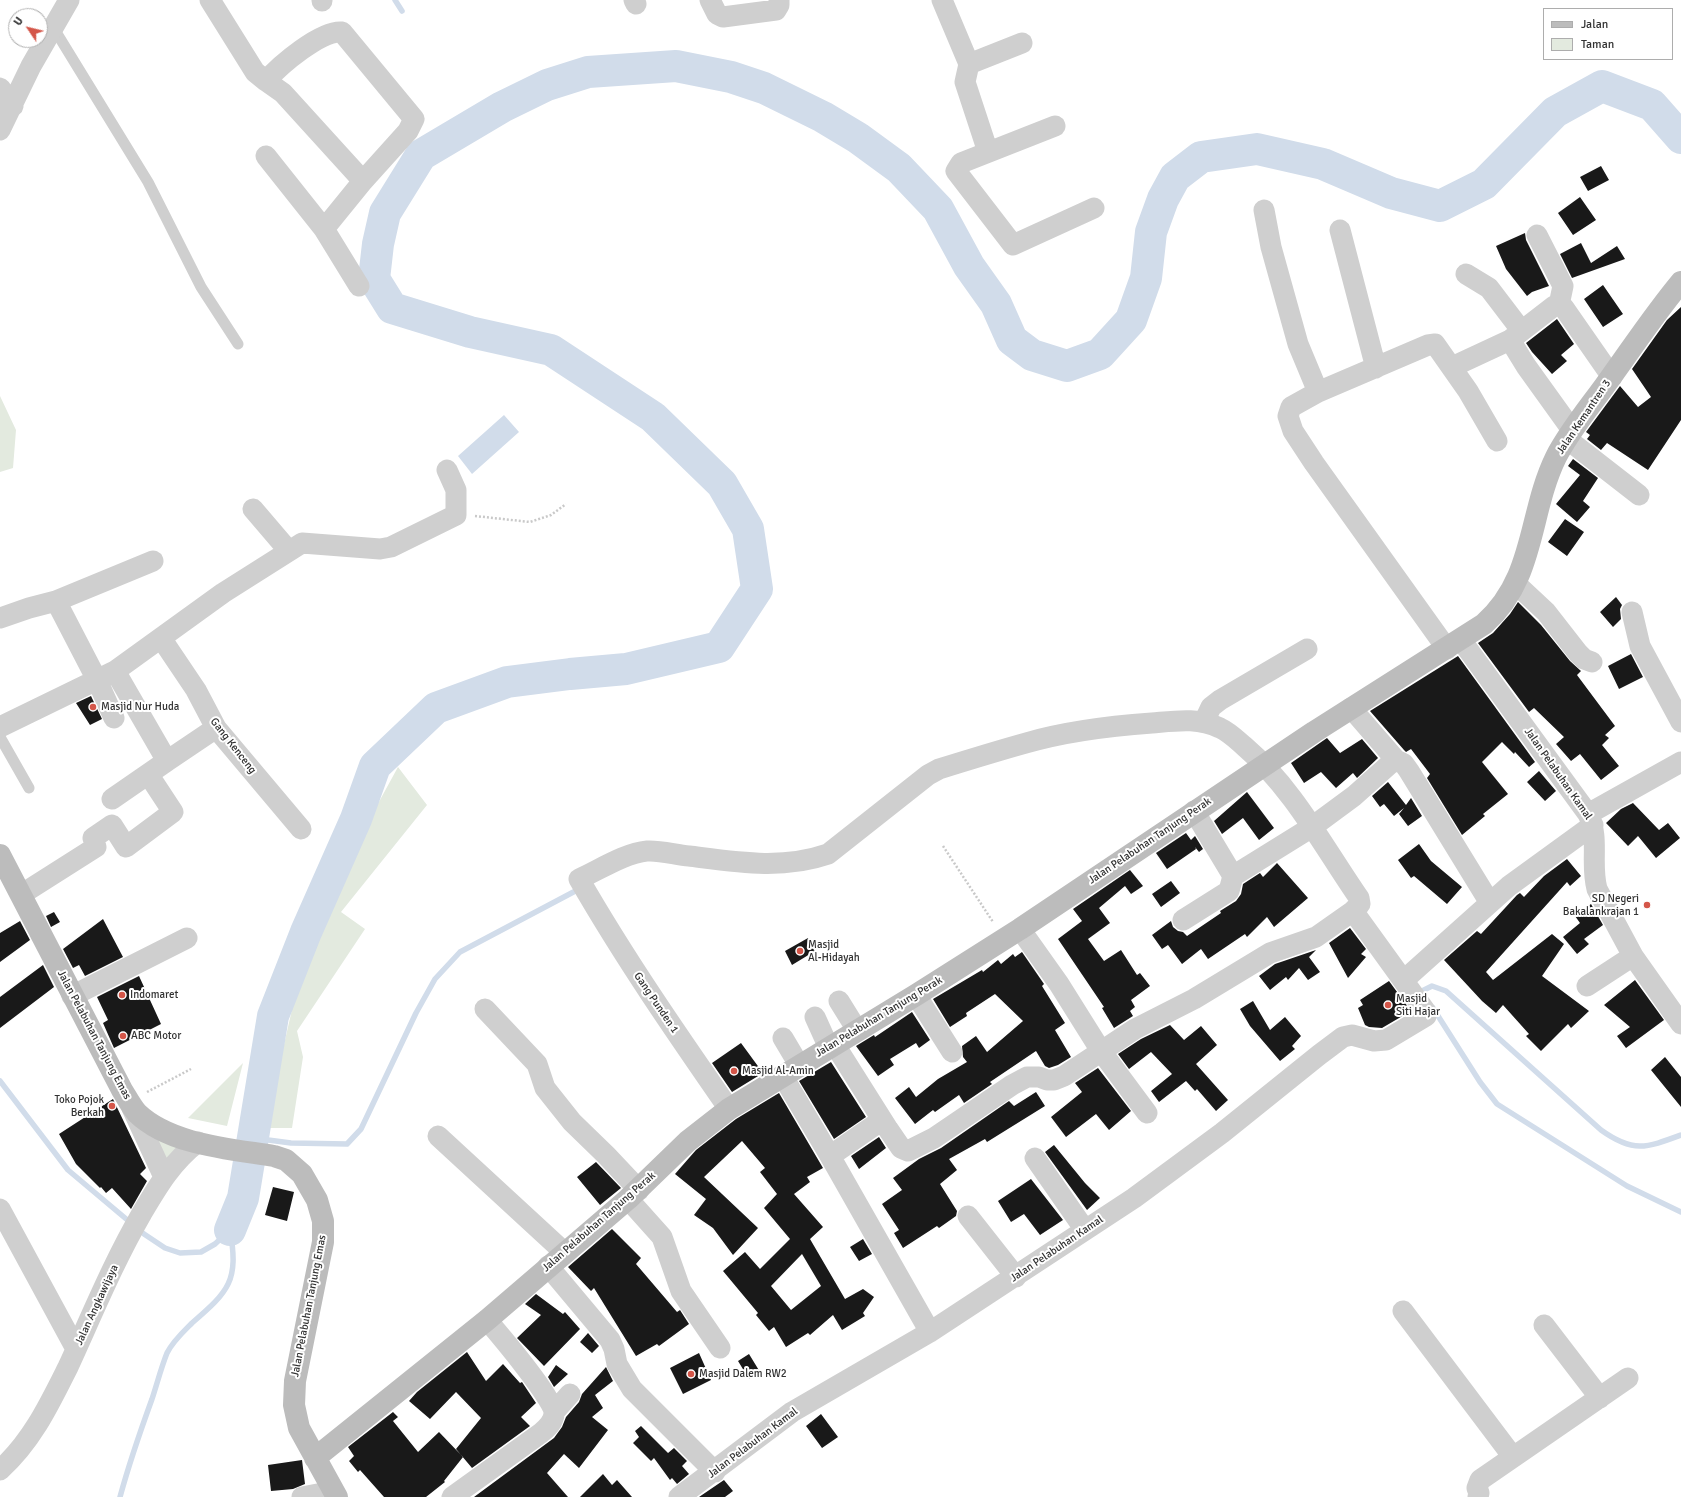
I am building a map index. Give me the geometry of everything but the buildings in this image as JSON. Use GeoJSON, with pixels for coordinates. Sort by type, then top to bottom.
{"type":"FeatureCollection","features":[{"type":"Feature","properties":{"kind":"street"},"geometry":{"type":"LineString","coordinates":[[0,130],[52,27],[69,0]]}},
{"type":"Feature","properties":{"kind":"street"},"geometry":{"type":"LineString","coordinates":[[210,0],[255,72],[283,93],[363,181]]}},
{"type":"Feature","properties":{"kind":"street"},"geometry":{"type":"LineString","coordinates":[[710,0],[717,14],[723,17],[776,10],[779,5],[779,0]]}},
{"type":"Feature","properties":{"kind":"street"},"geometry":{"type":"LineString","coordinates":[[942,0],[969,64],[965,82],[988,152]]}},
{"type":"Feature","properties":{"kind":"street"},"geometry":{"type":"LineString","coordinates":[[266,81],[293,56],[334,32],[342,32],[414,119],[408,131],[363,181],[324,229]]}},
{"type":"Feature","properties":{"kind":"street"},"geometry":{"type":"LineString","coordinates":[[969,64],[1022,43]]}},
{"type":"Feature","properties":{"kind":"street"},"geometry":{"type":"LineString","coordinates":[[0,88],[13,106]]}},
{"type":"Feature","properties":{"kind":"street"},"geometry":{"type":"LineString","coordinates":[[1055,126],[961,163],[956,171],[1013,245],[1094,208]]}},
{"type":"Feature","properties":{"kind":"street"},"geometry":{"type":"LineString","coordinates":[[266,156],[324,229],[359,286]]}},
{"type":"Feature","properties":{"kind":"street"},"geometry":{"type":"LineString","coordinates":[[1264,210],[1271,248],[1298,344],[1318,392]]}},
{"type":"Feature","properties":{"kind":"street"},"geometry":{"type":"LineString","coordinates":[[1340,230],[1376,368]]}},
{"type":"Feature","properties":{"kind":"street"},"geometry":{"type":"LineString","coordinates":[[1537,235],[1563,286],[1559,305]]}},
{"type":"Feature","properties":{"kind":"street"},"geometry":{"type":"LineString","coordinates":[[1466,274],[1489,288],[1516,335],[1526,366],[1570,435],[1639,494]]}},
{"type":"Feature","properties":{"kind":"street","name":"Jalan Kemantren 3"},"geometry":{"type":"LineString","coordinates":[[1454,644],[1495,614],[1506,601],[1516,584],[1529,550],[1547,477],[1570,435],[1640,336],[1681,282]]}},
{"type":"Feature","properties":{"kind":"street"},"geometry":{"type":"LineString","coordinates":[[1452,367],[1516,335],[1554,306],[1559,305],[1564,308],[1612,377]]}},
{"type":"Feature","properties":{"kind":"street","name":"Jalan Pelabuhan Kamal"},"geometry":{"type":"LineString","coordinates":[[1497,441],[1438,346],[1432,344],[1318,392],[1291,407],[1288,416],[1293,431],[1318,470],[1591,820],[1595,834],[1594,877],[1597,889],[1633,956],[1681,1024]]}},
{"type":"Feature","properties":{"kind":"street"},"geometry":{"type":"LineString","coordinates":[[0,726],[106,675],[161,638],[223,593],[288,550],[302,543],[380,549],[392,547],[456,515],[456,490],[447,470]]}},
{"type":"Feature","properties":{"kind":"street"},"geometry":{"type":"LineString","coordinates":[[253,509],[288,550]]}},
{"type":"Feature","properties":{"kind":"street"},"geometry":{"type":"LineString","coordinates":[[0,618],[56,601],[153,560]]}},
{"type":"Feature","properties":{"kind":"street"},"geometry":{"type":"LineString","coordinates":[[1516,584],[1546,612],[1581,656],[1592,662]]}},
{"type":"Feature","properties":{"kind":"street"},"geometry":{"type":"LineString","coordinates":[[56,601],[167,761]]}},
{"type":"Feature","properties":{"kind":"street"},"geometry":{"type":"LineString","coordinates":[[1632,612],[1640,646],[1681,722]]}},
{"type":"Feature","properties":{"kind":"street","name":"Gang Kenceng"},"geometry":{"type":"LineString","coordinates":[[161,638],[196,690],[216,728],[301,829]]}},
{"type":"Feature","properties":{"kind":"street","name":"Jalan Pelabuhan Tanjung Perak"},"geometry":{"type":"LineString","coordinates":[[314,1458],[487,1320],[633,1194],[688,1141],[728,1109],[790,1070],[916,995],[1012,934],[1258,769],[1351,708],[1454,644]]}},
{"type":"Feature","properties":{"kind":"street"},"geometry":{"type":"LineString","coordinates":[[815,1017],[832,1046],[901,1148],[906,1151],[912,1150],[934,1138],[1022,1079],[1035,1076],[1054,1080],[1075,1069],[1135,1028],[1194,999],[1259,959],[1270,953],[1316,937],[1356,908],[1359,898],[1309,829],[1221,728],[1204,722],[1211,707],[1220,700],[1307,649]]}},
{"type":"Feature","properties":{"kind":"street"},"geometry":{"type":"LineString","coordinates":[[106,675],[114,718]]}},
{"type":"Feature","properties":{"kind":"street"},"geometry":{"type":"LineString","coordinates":[[1351,708],[1396,760],[1404,764],[1409,771],[1490,903]]}},
{"type":"Feature","properties":{"kind":"street","name":"Gang Punden 1"},"geometry":{"type":"LineString","coordinates":[[728,1109],[656,1004],[584,887],[618,860],[647,851],[754,865],[777,865],[817,858],[828,854],[928,775],[939,769],[1027,742],[1071,733],[1137,724],[1188,720],[1204,722]]}},
{"type":"Feature","properties":{"kind":"street"},"geometry":{"type":"LineString","coordinates":[[112,799],[216,728]]}},
{"type":"Feature","properties":{"kind":"street"},"geometry":{"type":"LineString","coordinates":[[1183,920],[1229,891],[1233,876],[1309,829],[1354,796],[1396,760]]}},
{"type":"Feature","properties":{"kind":"street"},"geometry":{"type":"LineString","coordinates":[[1356,908],[1409,976],[1509,886],[1591,820],[1679,767]]}},
{"type":"Feature","properties":{"kind":"street"},"geometry":{"type":"LineString","coordinates":[[22,894],[96,847],[93,838],[112,825],[126,847],[173,812],[148,774]]}},
{"type":"Feature","properties":{"kind":"street"},"geometry":{"type":"LineString","coordinates":[[1194,811],[1233,876]]}},
{"type":"Feature","properties":{"kind":"street","name":"Jalan Pelabuhan Tanjung Emas"},"geometry":{"type":"LineString","coordinates":[[0,855],[22,894],[72,996],[130,1104],[138,1114],[158,1127],[202,1144],[274,1156],[286,1160],[302,1174],[317,1200],[323,1221],[323,1242],[294,1392],[294,1405],[299,1428],[335,1494]]}},
{"type":"Feature","properties":{"kind":"street"},"geometry":{"type":"LineString","coordinates":[[1012,934],[1059,984],[1101,1051],[1146,1113]]}},
{"type":"Feature","properties":{"kind":"street"},"geometry":{"type":"LineString","coordinates":[[72,996],[188,938]]}},
{"type":"Feature","properties":{"kind":"street"},"geometry":{"type":"LineString","coordinates":[[1587,986],[1633,956]]}},
{"type":"Feature","properties":{"kind":"street","name":"Jalan Pelabuhan Kamal"},"geometry":{"type":"LineString","coordinates":[[679,1497],[715,1472],[792,1412],[930,1332],[1016,1277],[1134,1198],[1222,1133],[1343,1037],[1352,1035],[1374,1041],[1386,1040],[1426,1016],[1426,1012],[1409,976]]}},
{"type":"Feature","properties":{"kind":"street"},"geometry":{"type":"LineString","coordinates":[[916,995],[952,1052]]}},
{"type":"Feature","properties":{"kind":"street"},"geometry":{"type":"LineString","coordinates":[[839,1001],[857,1030]]}},
{"type":"Feature","properties":{"kind":"street"},"geometry":{"type":"LineString","coordinates":[[485,1009],[537,1064],[545,1088],[572,1122],[606,1155],[662,1237],[681,1291],[720,1348]]}},
{"type":"Feature","properties":{"kind":"street"},"geometry":{"type":"LineString","coordinates":[[783,1038],[790,1070],[830,1156],[930,1332]]}},
{"type":"Feature","properties":{"kind":"street"},"geometry":{"type":"LineString","coordinates":[[130,1104],[164,1177]]}},
{"type":"Feature","properties":{"kind":"street"},"geometry":{"type":"LineString","coordinates":[[830,1156],[882,1120]]}},
{"type":"Feature","properties":{"kind":"street"},"geometry":{"type":"LineString","coordinates":[[438,1136],[564,1253]]}},
{"type":"Feature","properties":{"kind":"street","name":"Jalan Angkawijaya"},"geometry":{"type":"LineString","coordinates":[[0,1470],[11,1460],[33,1433],[76,1349],[127,1239],[164,1177],[181,1155],[202,1144]]}},
{"type":"Feature","properties":{"kind":"street"},"geometry":{"type":"LineString","coordinates":[[1035,1158],[1086,1230]]}},
{"type":"Feature","properties":{"kind":"street"},"geometry":{"type":"LineString","coordinates":[[0,1209],[76,1349]]}},
{"type":"Feature","properties":{"kind":"street"},"geometry":{"type":"LineString","coordinates":[[968,1216],[1016,1277]]}},
{"type":"Feature","properties":{"kind":"street"},"geometry":{"type":"LineString","coordinates":[[548,1266],[610,1340],[614,1349],[617,1364],[632,1389],[715,1472]]}},
{"type":"Feature","properties":{"kind":"street"},"geometry":{"type":"LineString","coordinates":[[1403,1311],[1514,1457]]}},
{"type":"Feature","properties":{"kind":"street"},"geometry":{"type":"LineString","coordinates":[[487,1320],[524,1365],[553,1405],[554,1412]]}},
{"type":"Feature","properties":{"kind":"street"},"geometry":{"type":"LineString","coordinates":[[1544,1325],[1600,1398]]}},
{"type":"Feature","properties":{"kind":"street"},"geometry":{"type":"LineString","coordinates":[[1478,1497],[1479,1493],[1477,1488],[1480,1480],[1628,1378]]}},
{"type":"Feature","properties":{"kind":"street"},"geometry":{"type":"LineString","coordinates":[[452,1497],[545,1430],[549,1426],[554,1412],[570,1394]]}},
{"type":"Feature","properties":{"kind":"street"},"geometry":{"type":"LineString","coordinates":[[302,1497],[335,1494]]}},
{"type":"Feature","properties":{"kind":"lane"},"geometry":{"type":"LineString","coordinates":[[52,27],[148,182],[201,287],[238,344]]}},
{"type":"Feature","properties":{"kind":"lane"},"geometry":{"type":"LineString","coordinates":[[0,737],[29,788]]}},
{"type":"Feature","properties":{"kind":"path"},"geometry":{"type":"LineString","coordinates":[[456,515],[530,522],[551,515],[566,504]]}},
{"type":"Feature","properties":{"kind":"path"},"geometry":{"type":"LineString","coordinates":[[943,846],[1012,934]]}},
{"type":"Feature","properties":{"kind":"path"},"geometry":{"type":"LineString","coordinates":[[130,1104],[191,1069]]}},
{"type":"Feature","properties":{"kind":"green space"},"geometry":{"type":"Polygon","coordinates":[[[0,396],[16,430],[13,468],[0,472],[0,396]]]}},
{"type":"Feature","properties":{"kind":"green space"},"geometry":{"type":"Polygon","coordinates":[[[398,767],[427,805],[341,912],[365,929],[297,1031],[303,1057],[292,1128],[265,1128],[293,1005],[363,831],[398,767]]]}},
{"type":"Feature","properties":{"kind":"green space"},"geometry":{"type":"Polygon","coordinates":[[[243,1063],[227,1126],[188,1118],[243,1063]]]}},
{"type":"Feature","properties":{"kind":"green space"},"geometry":{"type":"Polygon","coordinates":[[[157,1139],[181,1148],[165,1167],[157,1139]]]}},
{"type":"Feature","properties":{"kind":"water"},"geometry":{"type":"Polygon","coordinates":[[[504,415],[519,432],[472,474],[458,456],[504,415]]]}},
{"type":"Feature","properties":{"kind":"waterway"},"geometry":{"type":"LineString","coordinates":[[395,0],[402,11]]}},
{"type":"Feature","properties":{"kind":"waterway"},"geometry":{"type":"LineString","coordinates":[[230,1230],[243,1198],[273,1016],[306,932],[356,819],[375,766],[436,708],[507,682],[626,669],[719,647],[757,589],[748,529],[722,484],[653,417],[551,350],[470,332],[392,308],[374,279],[378,244],[385,213],[421,155],[502,107],[547,85],[588,72],[676,66],[731,77],[764,88],[823,117],[858,138],[899,168],[938,209],[969,266],[996,304],[1012,340],[1032,355],[1067,366],[1100,354],[1131,320],[1146,278],[1151,232],[1163,199],[1175,177],[1201,157],[1257,149],[1323,164],[1391,193],[1440,206],[1484,184],[1555,112],[1602,86],[1652,105],[1681,138]]}},
{"type":"Feature","properties":{"kind":"waterway"},"geometry":{"type":"LineString","coordinates":[[253,1138],[291,1143],[347,1144],[361,1129],[416,1013],[435,979],[460,952],[581,888]]}},
{"type":"Feature","properties":{"kind":"waterway"},"geometry":{"type":"LineString","coordinates":[[1422,991],[1432,986],[1446,991],[1601,1130],[1612,1137],[1631,1145],[1640,1146],[1658,1143],[1681,1135]]}},
{"type":"Feature","properties":{"kind":"waterway"},"geometry":{"type":"LineString","coordinates":[[1433,1008],[1480,1082],[1497,1104],[1627,1186],[1681,1212]]}},
{"type":"Feature","properties":{"kind":"waterway"},"geometry":{"type":"LineString","coordinates":[[0,1081],[68,1170],[144,1234],[165,1248],[180,1253],[201,1252],[215,1244],[230,1230]]}},
{"type":"Feature","properties":{"kind":"waterway"},"geometry":{"type":"LineString","coordinates":[[120,1497],[167,1353],[182,1333],[223,1293],[228,1284],[232,1273],[233,1262],[230,1230]]}},
{"type":"Feature","properties":{"kind":"place","name":"Masjid Nur Huda"},"geometry":{"type":"Point","coordinates":[93,707]}},
{"type":"Feature","properties":{"kind":"place","name":"SD Negeri Bakalankrajan 1"},"geometry":{"type":"Point","coordinates":[1647,905]}},
{"type":"Feature","properties":{"kind":"place","name":"Masjid Al-Hidayah"},"geometry":{"type":"Point","coordinates":[800,951]}},
{"type":"Feature","properties":{"kind":"place","name":"Indomaret"},"geometry":{"type":"Point","coordinates":[122,995]}},
{"type":"Feature","properties":{"kind":"place","name":"Masjid Siti Hajar"},"geometry":{"type":"Point","coordinates":[1388,1005]}},
{"type":"Feature","properties":{"kind":"place","name":"ABC Motor"},"geometry":{"type":"Point","coordinates":[123,1036]}},
{"type":"Feature","properties":{"kind":"place","name":"Masjid Al-Amin"},"geometry":{"type":"Point","coordinates":[734,1071]}},
{"type":"Feature","properties":{"kind":"place","name":"Toko Pojok Berkah"},"geometry":{"type":"Point","coordinates":[112,1106]}},
{"type":"Feature","properties":{"kind":"place","name":"Masjid Dalem RW2"},"geometry":{"type":"Point","coordinates":[691,1374]}}]}
